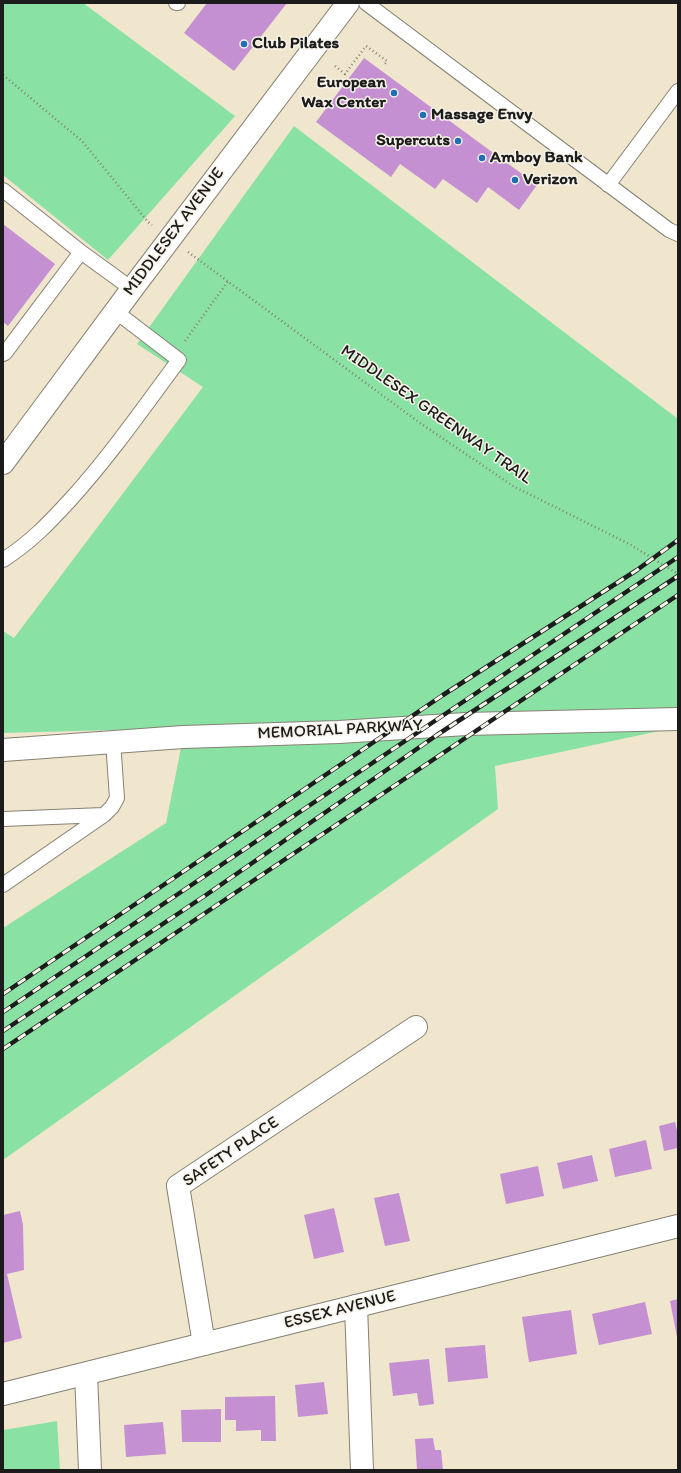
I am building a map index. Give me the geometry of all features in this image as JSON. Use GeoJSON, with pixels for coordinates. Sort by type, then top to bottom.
{"type":"FeatureCollection","features":[{"type":"Feature","properties":{"kind":"street","name":"MIDDLESEX AVENUE"},"geometry":{"type":"LineString","coordinates":[[3,462],[348,3]]}},
{"type":"Feature","properties":{"kind":"street","name":"MEMORIAL PARKWAY"},"geometry":{"type":"LineString","coordinates":[[3,750],[183,736],[339,732],[466,724],[678,719]]}},
{"type":"Feature","properties":{"kind":"street","name":"SAFETY PLACE"},"geometry":{"type":"LineString","coordinates":[[204,1344],[178,1186],[416,1027]]}},
{"type":"Feature","properties":{"kind":"street","name":"ESSEX AVENUE"},"geometry":{"type":"LineString","coordinates":[[3,1394],[678,1226]]}},
{"type":"Feature","properties":{"kind":"street"},"geometry":{"type":"LineString","coordinates":[[356,1306],[362,1470]]}},
{"type":"Feature","properties":{"kind":"street"},"geometry":{"type":"LineString","coordinates":[[86,1374],[90,1470]]}},
{"type":"Feature","properties":{"kind":"lane"},"geometry":{"type":"LineString","coordinates":[[366,3],[668,230],[678,234]]}},
{"type":"Feature","properties":{"kind":"lane"},"geometry":{"type":"LineString","coordinates":[[608,185],[678,91]]}},
{"type":"Feature","properties":{"kind":"lane"},"geometry":{"type":"LineString","coordinates":[[3,190],[81,252],[132,289]]}},
{"type":"Feature","properties":{"kind":"lane"},"geometry":{"type":"LineString","coordinates":[[3,354],[81,252]]}},
{"type":"Feature","properties":{"kind":"lane"},"geometry":{"type":"LineString","coordinates":[[3,560],[33,538],[46,526],[96,471],[178,360],[115,311]]}},
{"type":"Feature","properties":{"kind":"lane"},"geometry":{"type":"LineString","coordinates":[[3,885],[104,815],[112,807],[117,798],[113,742]]}},
{"type":"Feature","properties":{"kind":"lane"},"geometry":{"type":"LineString","coordinates":[[3,819],[104,815]]}},
{"type":"Feature","properties":{"kind":"path"},"geometry":{"type":"LineString","coordinates":[[335,66],[345,74],[366,46],[387,61],[385,64]]}},
{"type":"Feature","properties":{"kind":"path"},"geometry":{"type":"LineString","coordinates":[[3,75],[82,141],[148,222]]}},
{"type":"Feature","properties":{"kind":"path","name":"MIDDLESEX GREENWAY TRAIL"},"geometry":{"type":"LineString","coordinates":[[193,255],[420,423],[513,486],[631,545],[678,574]]}},
{"type":"Feature","properties":{"kind":"path"},"geometry":{"type":"LineString","coordinates":[[174,356],[228,282]]}},
{"type":"Feature","properties":{"kind":"green space"},"geometry":{"type":"Polygon","coordinates":[[[3,3],[83,3],[235,116],[108,260],[3,175],[3,3]]]}},
{"type":"Feature","properties":{"kind":"green space"},"geometry":{"type":"Polygon","coordinates":[[[294,126],[678,419],[678,727],[495,766],[498,809],[3,1160],[3,928],[166,823],[185,728],[3,733],[3,631],[14,638],[203,387],[137,344],[294,126]]]}},
{"type":"Feature","properties":{"kind":"green space"},"geometry":{"type":"Polygon","coordinates":[[[57,1421],[60,1470],[3,1470],[3,1430],[57,1421]]]}},
{"type":"Feature","properties":{"kind":"building"},"geometry":{"type":"Polygon","coordinates":[[[207,3],[287,3],[234,71],[184,33],[207,3]]]}},
{"type":"Feature","properties":{"kind":"building"},"geometry":{"type":"Polygon","coordinates":[[[364,58],[537,185],[519,210],[488,187],[477,203],[443,179],[435,189],[400,164],[391,177],[316,122],[364,58]]]}},
{"type":"Feature","properties":{"kind":"building"},"geometry":{"type":"Polygon","coordinates":[[[3,224],[55,264],[8,326],[3,322],[3,224]]]}},
{"type":"Feature","properties":{"kind":"building"},"geometry":{"type":"Polygon","coordinates":[[[675,1122],[678,1131],[678,1148],[664,1151],[659,1126],[675,1122]]]}},
{"type":"Feature","properties":{"kind":"building"},"geometry":{"type":"Polygon","coordinates":[[[646,1140],[652,1169],[615,1177],[609,1149],[646,1140]]]}},
{"type":"Feature","properties":{"kind":"building"},"geometry":{"type":"Polygon","coordinates":[[[592,1155],[598,1181],[563,1189],[557,1163],[592,1155]]]}},
{"type":"Feature","properties":{"kind":"building"},"geometry":{"type":"Polygon","coordinates":[[[538,1166],[544,1196],[506,1204],[500,1174],[538,1166]]]}},
{"type":"Feature","properties":{"kind":"building"},"geometry":{"type":"Polygon","coordinates":[[[399,1193],[410,1241],[385,1246],[374,1198],[399,1193]]]}},
{"type":"Feature","properties":{"kind":"building"},"geometry":{"type":"Polygon","coordinates":[[[334,1208],[344,1252],[314,1259],[304,1215],[334,1208]]]}},
{"type":"Feature","properties":{"kind":"building"},"geometry":{"type":"Polygon","coordinates":[[[20,1211],[23,1225],[24,1270],[7,1274],[22,1338],[3,1343],[3,1215],[20,1211]]]}},
{"type":"Feature","properties":{"kind":"building"},"geometry":{"type":"Polygon","coordinates":[[[678,1299],[678,1337],[677,1337],[670,1301],[678,1299]]]}},
{"type":"Feature","properties":{"kind":"building"},"geometry":{"type":"Polygon","coordinates":[[[645,1302],[652,1334],[599,1345],[592,1314],[645,1302]]]}},
{"type":"Feature","properties":{"kind":"building"},"geometry":{"type":"Polygon","coordinates":[[[571,1310],[577,1354],[529,1362],[522,1317],[571,1310]]]}},
{"type":"Feature","properties":{"kind":"building"},"geometry":{"type":"Polygon","coordinates":[[[485,1345],[488,1378],[448,1382],[445,1348],[485,1345]]]}},
{"type":"Feature","properties":{"kind":"building"},"geometry":{"type":"Polygon","coordinates":[[[429,1359],[434,1404],[419,1406],[417,1393],[393,1396],[389,1363],[429,1359]]]}},
{"type":"Feature","properties":{"kind":"building"},"geometry":{"type":"Polygon","coordinates":[[[324,1382],[328,1414],[298,1417],[295,1385],[324,1382]]]}},
{"type":"Feature","properties":{"kind":"building"},"geometry":{"type":"Polygon","coordinates":[[[275,1396],[276,1441],[261,1441],[261,1430],[236,1431],[236,1420],[225,1420],[225,1397],[275,1396]]]}},
{"type":"Feature","properties":{"kind":"building"},"geometry":{"type":"Polygon","coordinates":[[[221,1409],[221,1442],[182,1442],[181,1410],[221,1409]]]}},
{"type":"Feature","properties":{"kind":"building"},"geometry":{"type":"Polygon","coordinates":[[[163,1422],[166,1454],[126,1457],[124,1425],[163,1422]]]}},
{"type":"Feature","properties":{"kind":"building"},"geometry":{"type":"Polygon","coordinates":[[[433,1438],[435,1450],[441,1450],[443,1470],[417,1470],[415,1439],[433,1438]]]}},
{"type":"Feature","properties":{"kind":"railway"},"geometry":{"type":"LineString","coordinates":[[3,994],[443,695],[637,570],[678,540]]}},
{"type":"Feature","properties":{"kind":"railway"},"geometry":{"type":"LineString","coordinates":[[3,1012],[678,557]]}},
{"type":"Feature","properties":{"kind":"railway"},"geometry":{"type":"LineString","coordinates":[[3,1031],[206,895],[437,735],[678,576]]}},
{"type":"Feature","properties":{"kind":"railway"},"geometry":{"type":"LineString","coordinates":[[3,1049],[678,595]]}},
{"type":"Feature","properties":{"kind":"place","name":"Club Pilates"},"geometry":{"type":"Point","coordinates":[244,44]}},
{"type":"Feature","properties":{"kind":"place","name":"European Wax Center"},"geometry":{"type":"Point","coordinates":[394,93]}},
{"type":"Feature","properties":{"kind":"place","name":"Massage Envy"},"geometry":{"type":"Point","coordinates":[423,115]}},
{"type":"Feature","properties":{"kind":"place","name":"Supercuts"},"geometry":{"type":"Point","coordinates":[458,141]}},
{"type":"Feature","properties":{"kind":"place","name":"Amboy Bank"},"geometry":{"type":"Point","coordinates":[482,158]}},
{"type":"Feature","properties":{"kind":"place","name":"Verizon"},"geometry":{"type":"Point","coordinates":[515,180]}}]}
